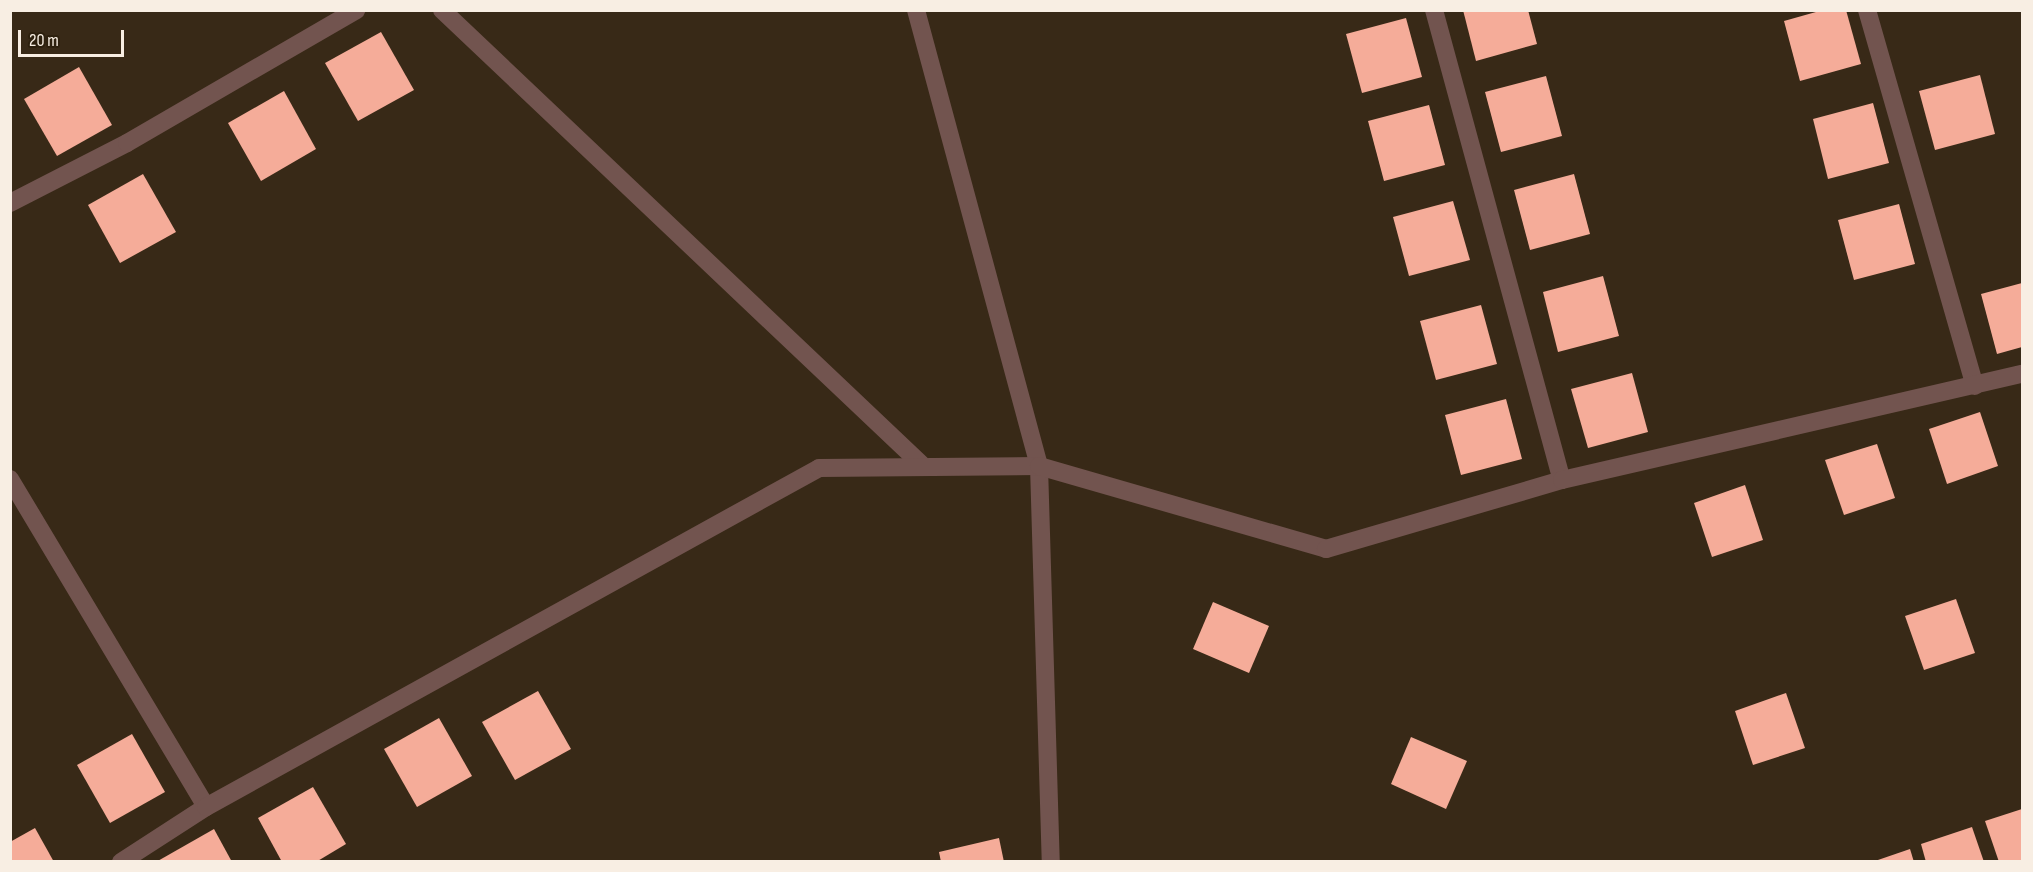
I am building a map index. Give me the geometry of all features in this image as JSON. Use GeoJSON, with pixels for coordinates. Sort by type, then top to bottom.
{"type":"FeatureCollection","features":[{"type":"Feature","properties":{"kind":"street"},"geometry":{"type":"LineString","coordinates":[[10,203],[127,143],[356,10]]}},
{"type":"Feature","properties":{"kind":"street"},"geometry":{"type":"LineString","coordinates":[[442,10],[921,464]]}},
{"type":"Feature","properties":{"kind":"street"},"geometry":{"type":"LineString","coordinates":[[916,10],[1039,466],[1052,861]]}},
{"type":"Feature","properties":{"kind":"street"},"geometry":{"type":"LineString","coordinates":[[1434,10],[1562,480]]}},
{"type":"Feature","properties":{"kind":"street"},"geometry":{"type":"LineString","coordinates":[[1868,10],[1975,386]]}},
{"type":"Feature","properties":{"kind":"street"},"geometry":{"type":"LineString","coordinates":[[121,861],[206,807],[819,468],[921,464],[1039,466],[1326,549],[1562,480],[2022,374]]}},
{"type":"Feature","properties":{"kind":"street"},"geometry":{"type":"LineString","coordinates":[[10,478],[206,807]]}},
{"type":"Feature","properties":{"kind":"building"},"geometry":{"type":"Polygon","coordinates":[[[1463,10],[1528,10],[1537,44],[1476,61],[1463,10]]]}},
{"type":"Feature","properties":{"kind":"building"},"geometry":{"type":"Polygon","coordinates":[[[1823,10],[1846,10],[1861,64],[1800,81],[1784,21],[1823,10]]]}},
{"type":"Feature","properties":{"kind":"building"},"geometry":{"type":"Polygon","coordinates":[[[1406,18],[1422,77],[1362,93],[1346,34],[1406,18]]]}},
{"type":"Feature","properties":{"kind":"building"},"geometry":{"type":"Polygon","coordinates":[[[381,32],[414,90],[358,121],[325,63],[381,32]]]}},
{"type":"Feature","properties":{"kind":"building"},"geometry":{"type":"Polygon","coordinates":[[[79,67],[112,125],[57,156],[24,99],[79,67]]]}},
{"type":"Feature","properties":{"kind":"building"},"geometry":{"type":"Polygon","coordinates":[[[1980,75],[1995,134],[1935,150],[1919,91],[1980,75]]]}},
{"type":"Feature","properties":{"kind":"building"},"geometry":{"type":"Polygon","coordinates":[[[1546,76],[1562,136],[1501,152],[1485,92],[1546,76]]]}},
{"type":"Feature","properties":{"kind":"building"},"geometry":{"type":"Polygon","coordinates":[[[284,91],[316,149],[261,181],[228,123],[284,91]]]}},
{"type":"Feature","properties":{"kind":"building"},"geometry":{"type":"Polygon","coordinates":[[[1873,103],[1889,163],[1828,179],[1813,119],[1873,103]]]}},
{"type":"Feature","properties":{"kind":"building"},"geometry":{"type":"Polygon","coordinates":[[[1429,105],[1445,165],[1384,181],[1368,121],[1429,105]]]}},
{"type":"Feature","properties":{"kind":"building"},"geometry":{"type":"Polygon","coordinates":[[[143,174],[176,232],[120,263],[88,205],[143,174]]]}},
{"type":"Feature","properties":{"kind":"building"},"geometry":{"type":"Polygon","coordinates":[[[1574,174],[1590,234],[1530,250],[1514,190],[1574,174]]]}},
{"type":"Feature","properties":{"kind":"building"},"geometry":{"type":"Polygon","coordinates":[[[1453,201],[1470,260],[1409,276],[1393,217],[1453,201]]]}},
{"type":"Feature","properties":{"kind":"building"},"geometry":{"type":"Polygon","coordinates":[[[1899,204],[1915,264],[1854,280],[1838,220],[1899,204]]]}},
{"type":"Feature","properties":{"kind":"building"},"geometry":{"type":"Polygon","coordinates":[[[1603,276],[1619,336],[1558,352],[1543,292],[1603,276]]]}},
{"type":"Feature","properties":{"kind":"building"},"geometry":{"type":"Polygon","coordinates":[[[2022,283],[2022,347],[1997,354],[1981,294],[2022,283]]]}},
{"type":"Feature","properties":{"kind":"building"},"geometry":{"type":"Polygon","coordinates":[[[1481,305],[1497,364],[1436,380],[1420,321],[1481,305]]]}},
{"type":"Feature","properties":{"kind":"building"},"geometry":{"type":"Polygon","coordinates":[[[1632,373],[1648,432],[1588,448],[1571,389],[1632,373]]]}},
{"type":"Feature","properties":{"kind":"building"},"geometry":{"type":"Polygon","coordinates":[[[1506,399],[1522,459],[1461,475],[1445,415],[1506,399]]]}},
{"type":"Feature","properties":{"kind":"building"},"geometry":{"type":"Polygon","coordinates":[[[1980,412],[1998,466],[1947,484],[1929,429],[1980,412]]]}},
{"type":"Feature","properties":{"kind":"building"},"geometry":{"type":"Polygon","coordinates":[[[1877,444],[1895,498],[1844,515],[1825,460],[1877,444]]]}},
{"type":"Feature","properties":{"kind":"building"},"geometry":{"type":"Polygon","coordinates":[[[1745,485],[1763,540],[1712,557],[1694,503],[1745,485]]]}},
{"type":"Feature","properties":{"kind":"building"},"geometry":{"type":"Polygon","coordinates":[[[1956,599],[1975,653],[1924,670],[1905,616],[1956,599]]]}},
{"type":"Feature","properties":{"kind":"building"},"geometry":{"type":"Polygon","coordinates":[[[1213,602],[1269,626],[1249,673],[1193,649],[1213,602]]]}},
{"type":"Feature","properties":{"kind":"building"},"geometry":{"type":"Polygon","coordinates":[[[538,691],[571,749],[515,780],[482,722],[538,691]]]}},
{"type":"Feature","properties":{"kind":"building"},"geometry":{"type":"Polygon","coordinates":[[[1786,693],[1805,748],[1753,765],[1735,711],[1786,693]]]}},
{"type":"Feature","properties":{"kind":"building"},"geometry":{"type":"Polygon","coordinates":[[[439,718],[472,776],[417,807],[384,749],[439,718]]]}},
{"type":"Feature","properties":{"kind":"building"},"geometry":{"type":"Polygon","coordinates":[[[132,734],[165,792],[110,823],[77,765],[132,734]]]}},
{"type":"Feature","properties":{"kind":"building"},"geometry":{"type":"Polygon","coordinates":[[[1411,737],[1467,761],[1446,809],[1391,784],[1411,737]]]}},
{"type":"Feature","properties":{"kind":"building"},"geometry":{"type":"Polygon","coordinates":[[[313,787],[346,844],[316,862],[282,862],[258,818],[313,787]]]}},
{"type":"Feature","properties":{"kind":"building"},"geometry":{"type":"Polygon","coordinates":[[[2022,809],[2022,862],[1999,862],[1985,821],[2022,809]]]}},
{"type":"Feature","properties":{"kind":"building"},"geometry":{"type":"Polygon","coordinates":[[[1972,827],[1984,862],[1926,862],[1921,844],[1972,827]]]}},
{"type":"Feature","properties":{"kind":"building"},"geometry":{"type":"Polygon","coordinates":[[[35,828],[54,862],[10,862],[10,842],[35,828]]]}},
{"type":"Feature","properties":{"kind":"building"},"geometry":{"type":"Polygon","coordinates":[[[214,829],[232,862],[156,862],[214,829]]]}},
{"type":"Feature","properties":{"kind":"building"},"geometry":{"type":"Polygon","coordinates":[[[999,838],[1004,862],[941,862],[939,852],[999,838]]]}},
{"type":"Feature","properties":{"kind":"building"},"geometry":{"type":"Polygon","coordinates":[[[1910,849],[1914,862],[1875,862],[1875,861],[1910,849]]]}}]}
